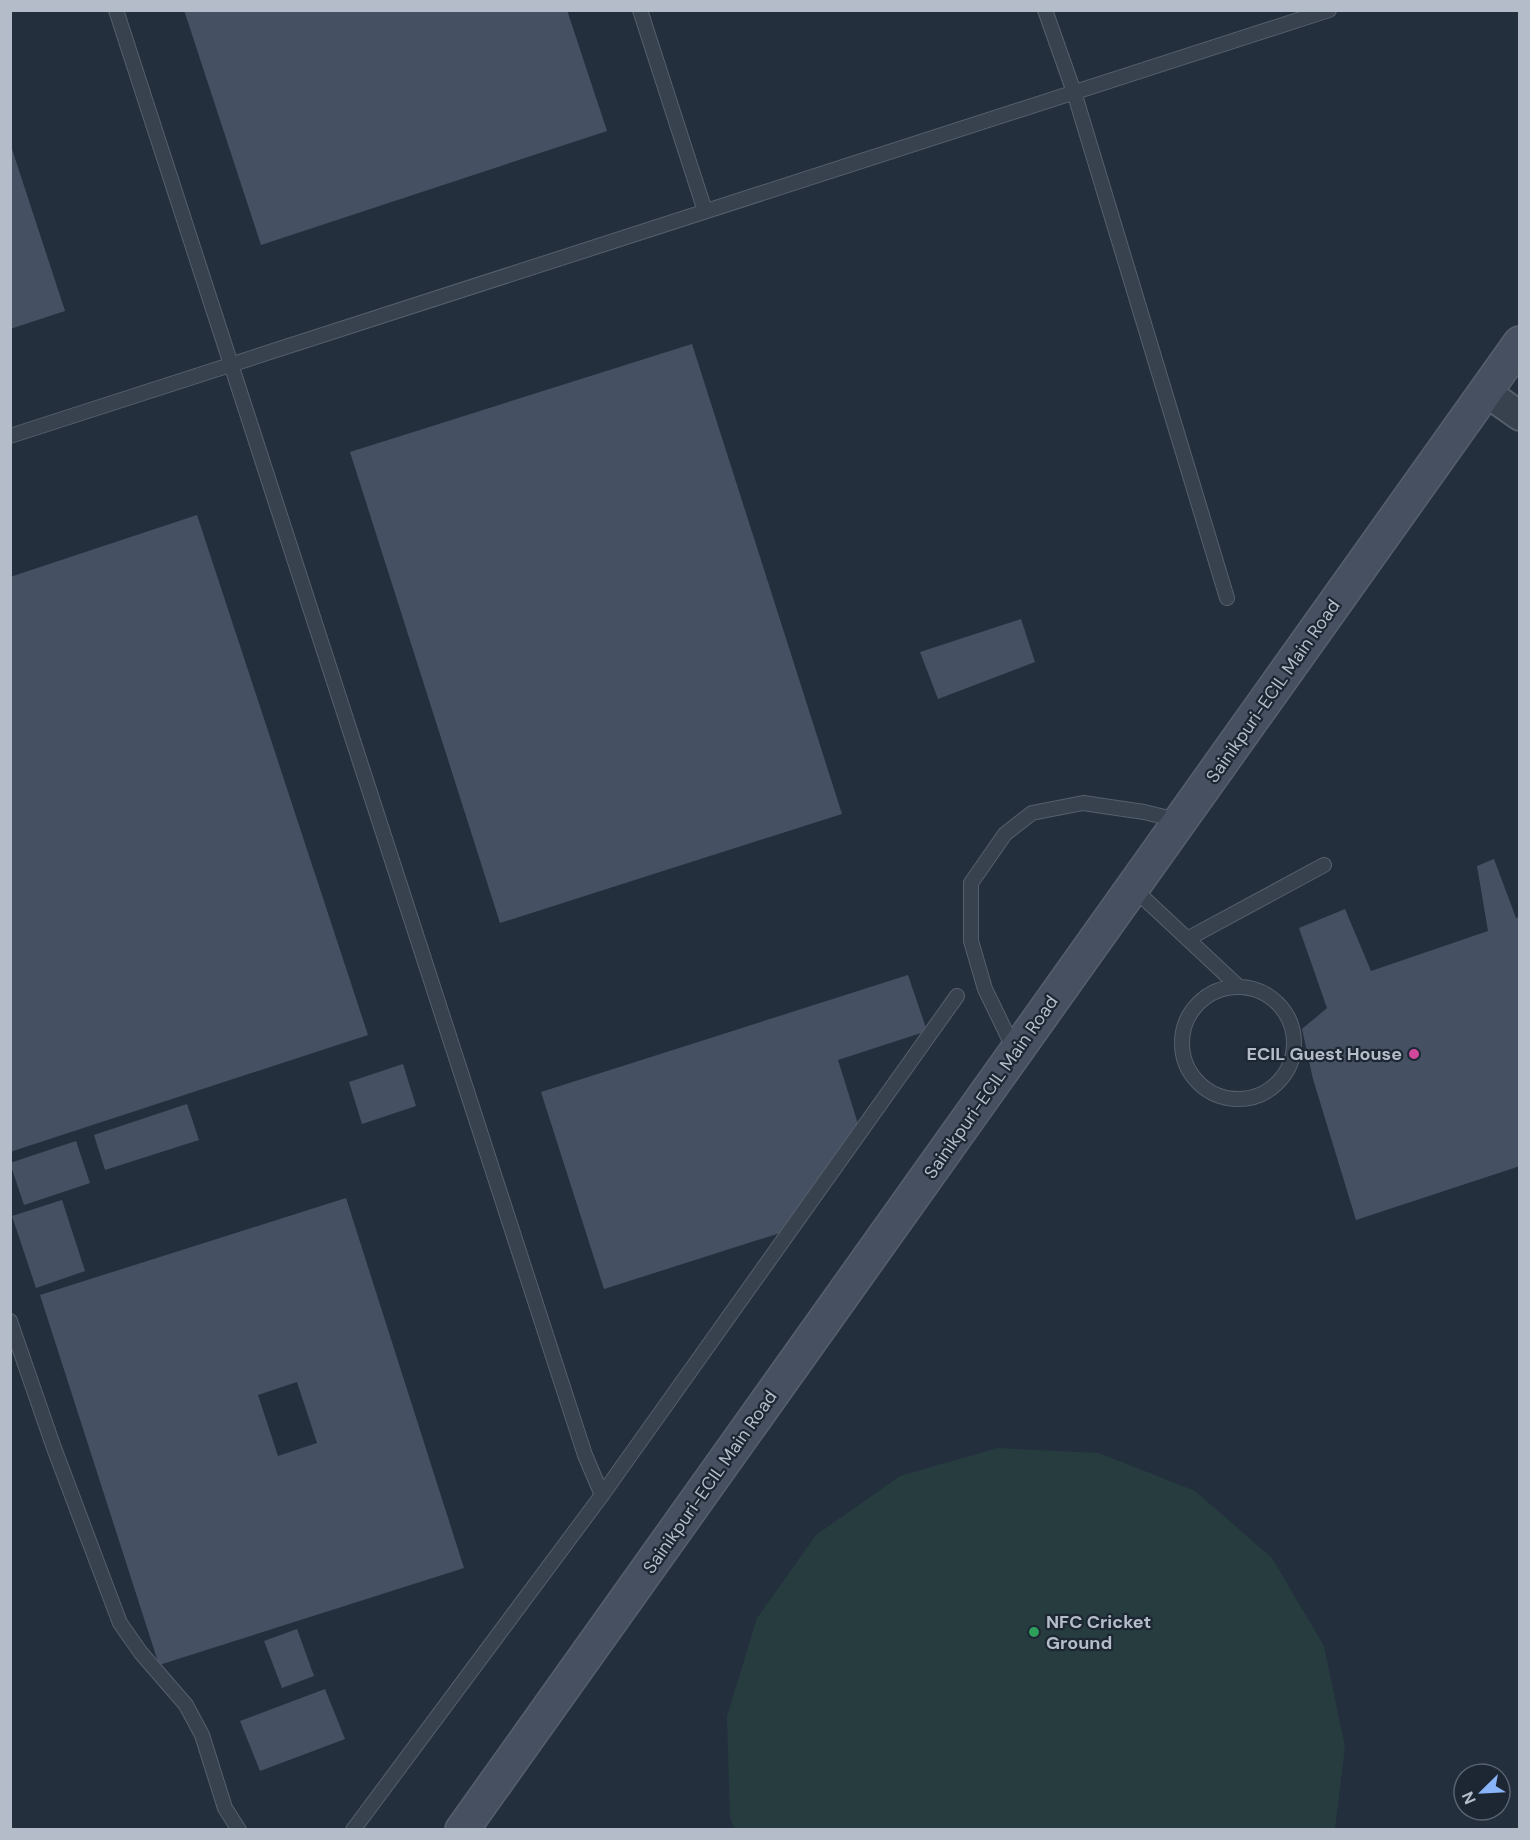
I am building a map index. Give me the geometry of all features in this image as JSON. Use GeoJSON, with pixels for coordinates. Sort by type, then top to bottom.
{"type":"FeatureCollection","features":[{"type":"Feature","properties":{"kind":"street","name":"Sainikpuri-ECIL Main Road"},"geometry":{"type":"LineString","coordinates":[[462,1830],[1520,343]]}},
{"type":"Feature","properties":{"kind":"street"},"geometry":{"type":"LineString","coordinates":[[1486,392],[1520,416]]}},
{"type":"Feature","properties":{"kind":"lane"},"geometry":{"type":"LineString","coordinates":[[116,10],[229,365],[585,1455],[602,1495]]}},
{"type":"Feature","properties":{"kind":"lane"},"geometry":{"type":"LineString","coordinates":[[639,10],[705,211]]}},
{"type":"Feature","properties":{"kind":"lane"},"geometry":{"type":"LineString","coordinates":[[1045,10],[1074,92],[1227,598]]}},
{"type":"Feature","properties":{"kind":"lane"},"geometry":{"type":"LineString","coordinates":[[10,436],[1329,10]]}},
{"type":"Feature","properties":{"kind":"lane"},"geometry":{"type":"LineString","coordinates":[[1015,1053],[985,989],[972,941],[971,883],[1005,834],[1032,813],[1083,803],[1144,812],[1181,821]]}},
{"type":"Feature","properties":{"kind":"lane"},"geometry":{"type":"LineString","coordinates":[[1189,938],[1324,865]]}},
{"type":"Feature","properties":{"kind":"lane"},"geometry":{"type":"LineString","coordinates":[[1133,888],[1239,987],[1258,990],[1274,1000],[1287,1015],[1294,1033],[1294,1053],[1288,1071],[1276,1086],[1260,1096],[1242,1100],[1224,1098],[1207,1090],[1194,1078],[1185,1062],[1181,1044],[1184,1026],[1192,1010],[1205,997],[1221,989],[1239,987]]}},
{"type":"Feature","properties":{"kind":"lane"},"geometry":{"type":"LineString","coordinates":[[353,1830],[602,1495],[957,996]]}},
{"type":"Feature","properties":{"kind":"lane"},"geometry":{"type":"LineString","coordinates":[[10,1321],[54,1448],[120,1623],[141,1653],[186,1705],[202,1735],[225,1808],[239,1830]]}},
{"type":"Feature","properties":{"kind":"green space","name":"NFC Cricket Ground"},"geometry":{"type":"Polygon","coordinates":[[[998,1448],[1099,1453],[1195,1491],[1272,1558],[1324,1646],[1345,1747],[1335,1829],[735,1829],[730,1818],[727,1716],[757,1618],[816,1535],[900,1476],[998,1448]]]}},
{"type":"Feature","properties":{"kind":"building"},"geometry":{"type":"Polygon","coordinates":[[[184,10],[567,10],[607,131],[261,245],[184,10]]]}},
{"type":"Feature","properties":{"kind":"building"},"geometry":{"type":"Polygon","coordinates":[[[10,147],[65,311],[10,329],[10,147]]]}},
{"type":"Feature","properties":{"kind":"building"},"geometry":{"type":"Polygon","coordinates":[[[692,344],[842,814],[500,923],[350,452],[692,344]]]}},
{"type":"Feature","properties":{"kind":"building"},"geometry":{"type":"Polygon","coordinates":[[[197,515],[368,1035],[10,1152],[10,577],[197,515]]]}},
{"type":"Feature","properties":{"kind":"building"},"geometry":{"type":"Polygon","coordinates":[[[1021,619],[1035,662],[938,699],[920,652],[1021,619]]]}},
{"type":"Feature","properties":{"kind":"building","name":"ECIL Guest House"},"geometry":{"type":"Polygon","coordinates":[[[1494,859],[1516,918],[1520,917],[1520,1166],[1356,1220],[1313,1079],[1302,1029],[1327,1008],[1299,928],[1345,909],[1371,971],[1488,931],[1477,866],[1494,859]]]}},
{"type":"Feature","properties":{"kind":"building"},"geometry":{"type":"Polygon","coordinates":[[[908,975],[927,1031],[838,1060],[858,1124],[780,1233],[604,1289],[541,1092],[908,975]]]}},
{"type":"Feature","properties":{"kind":"building"},"geometry":{"type":"Polygon","coordinates":[[[403,1064],[416,1106],[362,1124],[349,1082],[403,1064]]]}},
{"type":"Feature","properties":{"kind":"building"},"geometry":{"type":"Polygon","coordinates":[[[187,1104],[199,1140],[105,1170],[94,1135],[187,1104]]]}},
{"type":"Feature","properties":{"kind":"building"},"geometry":{"type":"Polygon","coordinates":[[[76,1141],[90,1183],[24,1205],[10,1163],[76,1141]]]}},
{"type":"Feature","properties":{"kind":"building"},"geometry":{"type":"Polygon","coordinates":[[[346,1198],[464,1568],[159,1665],[40,1295],[346,1198]],[[297,1382],[258,1395],[278,1456],[317,1443],[297,1382]]]}},
{"type":"Feature","properties":{"kind":"building"},"geometry":{"type":"Polygon","coordinates":[[[62,1200],[85,1271],[36,1288],[12,1216],[62,1200]]]}},
{"type":"Feature","properties":{"kind":"building"},"geometry":{"type":"Polygon","coordinates":[[[297,1629],[314,1676],[282,1688],[264,1641],[297,1629]]]}},
{"type":"Feature","properties":{"kind":"building"},"geometry":{"type":"Polygon","coordinates":[[[325,1689],[345,1739],[260,1771],[240,1721],[325,1689]]]}},
{"type":"Feature","properties":{"kind":"place","name":"ECIL Guest House"},"geometry":{"type":"Point","coordinates":[1414,1054]}},
{"type":"Feature","properties":{"kind":"place","name":"NFC Cricket Ground"},"geometry":{"type":"Point","coordinates":[1034,1632]}}]}
